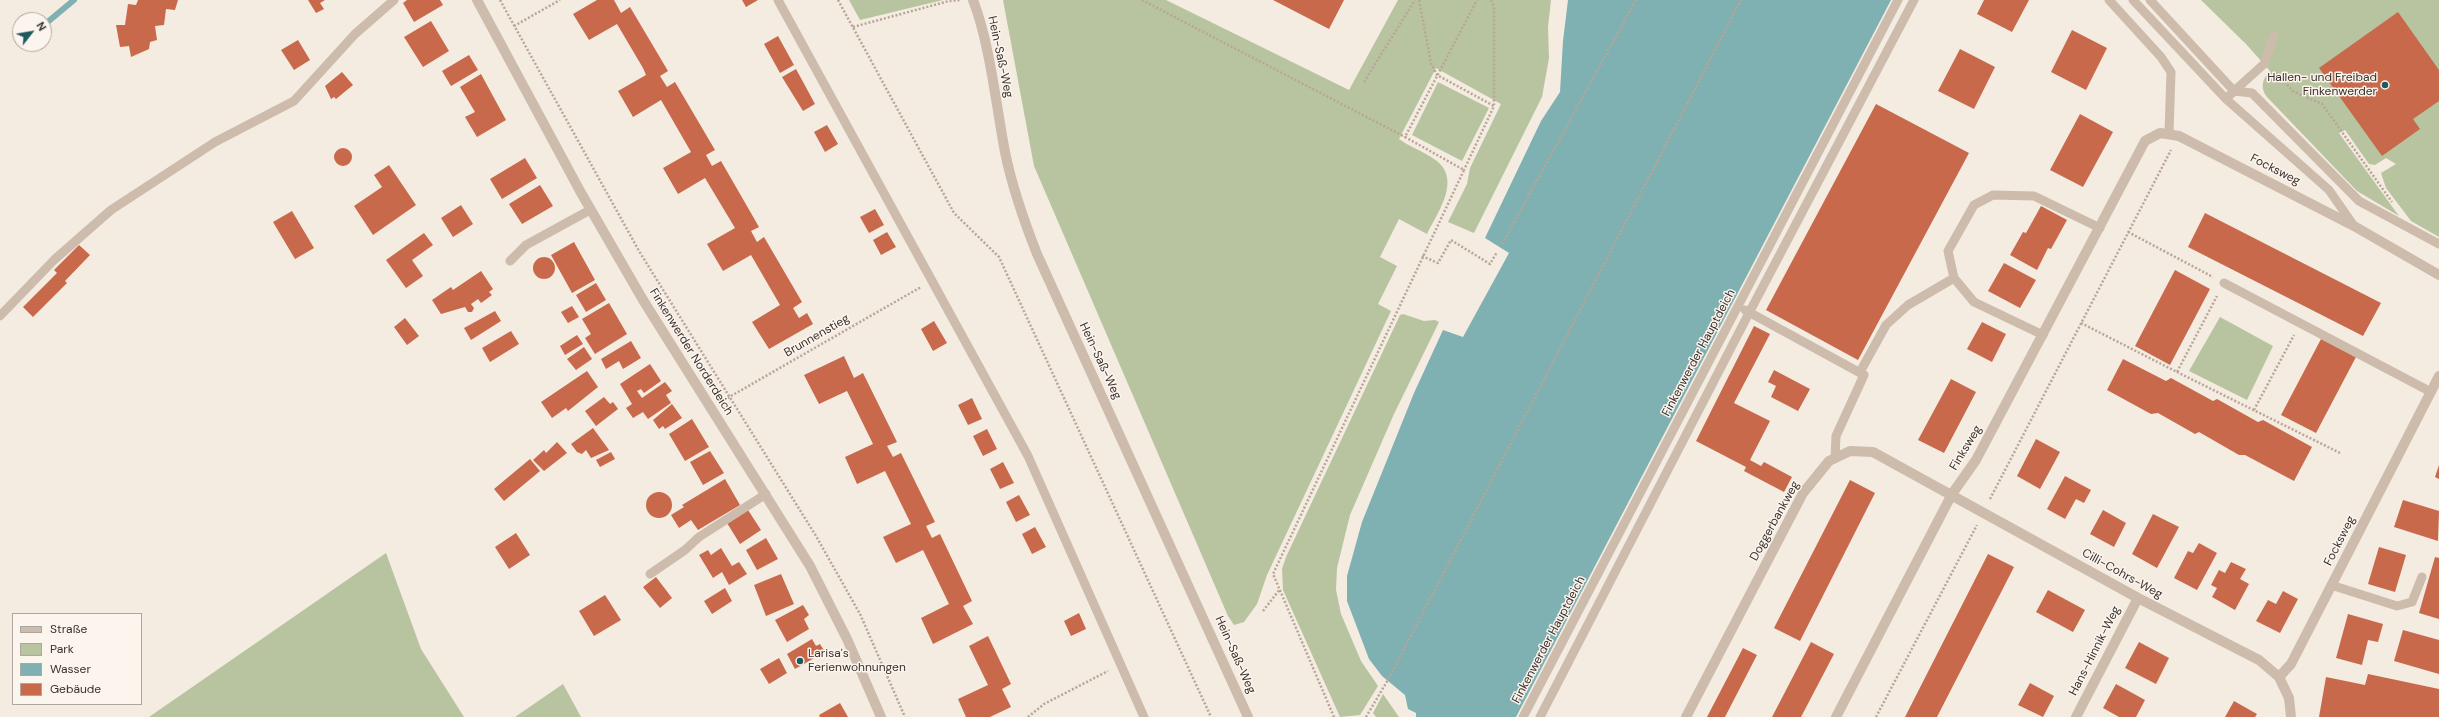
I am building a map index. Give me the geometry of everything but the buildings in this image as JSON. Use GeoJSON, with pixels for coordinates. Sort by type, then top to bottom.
{"type":"FeatureCollection","features":[{"type":"Feature","properties":{"kind":"street","name":"Finkenwerder Norderdeich"},"geometry":{"type":"LineString","coordinates":[[477,0],[590,210],[709,408],[766,494],[829,600],[881,717]]}},
{"type":"Feature","properties":{"kind":"street","name":"Hein-Saß-Weg"},"geometry":{"type":"LineString","coordinates":[[973,0],[982,34],[1009,169],[1037,254],[1248,717]]}},
{"type":"Feature","properties":{"kind":"street","name":"Finksweg"},"geometry":{"type":"LineString","coordinates":[[1836,717],[1952,494],[1976,460],[2146,141],[2160,133],[2174,134]]}},
{"type":"Feature","properties":{"kind":"street","name":"Focksweg"},"geometry":{"type":"LineString","coordinates":[[2174,134],[2354,226],[2439,275]]}},
{"type":"Feature","properties":{"kind":"street","name":"Focksweg"},"geometry":{"type":"LineString","coordinates":[[2279,677],[2291,664],[2439,376]]}},
{"type":"Feature","properties":{"kind":"street","name":"Doggerbankweg"},"geometry":{"type":"LineString","coordinates":[[1686,717],[1803,493],[1828,461],[1850,451],[1873,452],[1952,494]]}},
{"type":"Feature","properties":{"kind":"street","name":"Cilli-Cohrs-Weg"},"geometry":{"type":"LineString","coordinates":[[1952,494],[2138,598],[2259,660],[2279,677]]}},
{"type":"Feature","properties":{"kind":"street","name":"Hans-Hinnik-Weg"},"geometry":{"type":"LineString","coordinates":[[2076,717],[2138,598]]}},
{"type":"Feature","properties":{"kind":"street"},"geometry":{"type":"LineString","coordinates":[[2279,677],[2289,698],[2291,717]]}},
{"type":"Feature","properties":{"kind":"lane"},"geometry":{"type":"LineString","coordinates":[[0,316],[54,260],[111,210],[215,142],[294,101],[355,34],[394,0]]}},
{"type":"Feature","properties":{"kind":"lane"},"geometry":{"type":"LineString","coordinates":[[778,0],[933,280],[1028,456],[1144,717]]}},
{"type":"Feature","properties":{"kind":"lane","name":"Finkenwerder Hauptdeich"},"geometry":{"type":"LineString","coordinates":[[1523,717],[1898,0]]}},
{"type":"Feature","properties":{"kind":"lane"},"geometry":{"type":"LineString","coordinates":[[1540,717],[1749,312],[1914,0]]}},
{"type":"Feature","properties":{"kind":"lane"},"geometry":{"type":"LineString","coordinates":[[2109,0],[2161,57],[2171,72],[2174,134]]}},
{"type":"Feature","properties":{"kind":"lane"},"geometry":{"type":"LineString","coordinates":[[2133,0],[2226,99],[2329,190],[2354,226]]}},
{"type":"Feature","properties":{"kind":"lane"},"geometry":{"type":"LineString","coordinates":[[2150,0],[2234,91],[2252,93],[2359,201],[2439,244]]}},
{"type":"Feature","properties":{"kind":"lane"},"geometry":{"type":"LineString","coordinates":[[2226,99],[2265,61],[2274,36]]}},
{"type":"Feature","properties":{"kind":"lane"},"geometry":{"type":"LineString","coordinates":[[2043,335],[1974,302],[1954,278],[1948,251],[1974,205],[1993,195],[2034,196],[2100,228]]}},
{"type":"Feature","properties":{"kind":"lane"},"geometry":{"type":"LineString","coordinates":[[510,261],[526,245],[590,210]]}},
{"type":"Feature","properties":{"kind":"lane"},"geometry":{"type":"LineString","coordinates":[[1860,372],[1886,325],[1908,305],[1954,278]]}},
{"type":"Feature","properties":{"kind":"lane"},"geometry":{"type":"LineString","coordinates":[[2224,283],[2430,392]]}},
{"type":"Feature","properties":{"kind":"lane"},"geometry":{"type":"LineString","coordinates":[[1737,306],[1864,375],[1836,436],[1835,458]]}},
{"type":"Feature","properties":{"kind":"lane"},"geometry":{"type":"LineString","coordinates":[[650,574],[685,550],[699,537],[766,494]]}},
{"type":"Feature","properties":{"kind":"lane"},"geometry":{"type":"LineString","coordinates":[[2331,585],[2397,606],[2412,602],[2422,577]]}},
{"type":"Feature","properties":{"kind":"path"},"geometry":{"type":"LineString","coordinates":[[500,0],[639,251],[816,536],[860,614],[905,717]]}},
{"type":"Feature","properties":{"kind":"path"},"geometry":{"type":"LineString","coordinates":[[514,26],[560,0]]}},
{"type":"Feature","properties":{"kind":"path"},"geometry":{"type":"LineString","coordinates":[[838,0],[954,213],[999,258],[1211,717]]}},
{"type":"Feature","properties":{"kind":"path"},"geometry":{"type":"LineString","coordinates":[[853,26],[949,1],[966,0]]}},
{"type":"Feature","properties":{"kind":"path"},"geometry":{"type":"LineString","coordinates":[[1142,0],[1405,137],[1464,170]]}},
{"type":"Feature","properties":{"kind":"path"},"geometry":{"type":"LineString","coordinates":[[1364,82],[1415,0]]}},
{"type":"Feature","properties":{"kind":"path"},"geometry":{"type":"LineString","coordinates":[[1419,0],[1431,63],[1437,75],[1494,106]]}},
{"type":"Feature","properties":{"kind":"path"},"geometry":{"type":"LineString","coordinates":[[1405,137],[1477,0]]}},
{"type":"Feature","properties":{"kind":"path"},"geometry":{"type":"LineString","coordinates":[[1334,717],[1273,574],[1494,106],[1494,7],[1492,0]]}},
{"type":"Feature","properties":{"kind":"path"},"geometry":{"type":"LineString","coordinates":[[1502,244],[1636,0]]}},
{"type":"Feature","properties":{"kind":"path"},"geometry":{"type":"LineString","coordinates":[[1366,717],[1389,678],[1741,0]]}},
{"type":"Feature","properties":{"kind":"path"},"geometry":{"type":"LineString","coordinates":[[2265,61],[2294,92],[2322,104],[2403,217],[2406,226]]}},
{"type":"Feature","properties":{"kind":"path"},"geometry":{"type":"LineString","coordinates":[[1876,717],[1984,512],[2128,232],[2174,134]]}},
{"type":"Feature","properties":{"kind":"path"},"geometry":{"type":"LineString","coordinates":[[2128,232],[2224,283],[2177,372]]}},
{"type":"Feature","properties":{"kind":"path"},"geometry":{"type":"LineString","coordinates":[[1422,256],[1438,264],[1451,240],[1490,264],[1496,252]]}},
{"type":"Feature","properties":{"kind":"path","name":"Brunnenstieg"},"geometry":{"type":"LineString","coordinates":[[709,408],[933,280]]}},
{"type":"Feature","properties":{"kind":"path"},"geometry":{"type":"LineString","coordinates":[[2081,323],[2340,452]]}},
{"type":"Feature","properties":{"kind":"path"},"geometry":{"type":"LineString","coordinates":[[2254,410],[2300,324]]}},
{"type":"Feature","properties":{"kind":"path"},"geometry":{"type":"LineString","coordinates":[[1263,611],[1280,588]]}},
{"type":"Feature","properties":{"kind":"path"},"geometry":{"type":"LineString","coordinates":[[1028,717],[1044,704],[1121,665]]}},
{"type":"Feature","properties":{"kind":"green space"},"geometry":{"type":"Polygon","coordinates":[[[849,0],[943,0],[860,20],[849,0]]]}},
{"type":"Feature","properties":{"kind":"green space"},"geometry":{"type":"Polygon","coordinates":[[[1003,0],[1166,0],[1349,90],[1398,0],[1551,0],[1548,27],[1549,58],[1542,97],[1474,233],[1448,222],[1467,184],[1470,168],[1501,104],[1436,68],[1399,139],[1430,156],[1442,167],[1447,176],[1446,195],[1442,206],[1427,234],[1399,219],[1380,257],[1397,266],[1378,304],[1391,311],[1267,575],[1257,604],[1244,622],[1234,625],[1228,616],[1034,166],[1003,0]]]}},
{"type":"Feature","properties":{"kind":"green space"},"geometry":{"type":"Polygon","coordinates":[[[2201,0],[2439,0],[2439,237],[2411,221],[2386,188],[2381,173],[2396,164],[2386,158],[2375,165],[2369,164],[2345,130],[2339,133],[2399,216],[2357,191],[2267,97],[2263,90],[2263,84],[2265,77],[2270,71],[2246,44],[2201,0]]]}},
{"type":"Feature","properties":{"kind":"green space"},"geometry":{"type":"Polygon","coordinates":[[[1438,82],[1489,108],[1462,161],[1412,135],[1438,82]]]}},
{"type":"Feature","properties":{"kind":"green space"},"geometry":{"type":"Polygon","coordinates":[[[1403,314],[1424,321],[1435,320],[1439,322],[1394,414],[1350,515],[1337,568],[1336,590],[1341,614],[1361,661],[1378,686],[1360,715],[1340,717],[1283,590],[1282,569],[1286,557],[1400,315],[1403,314]]]}},
{"type":"Feature","properties":{"kind":"green space"},"geometry":{"type":"Polygon","coordinates":[[[2220,317],[2273,346],[2247,400],[2189,371],[2220,317]]]}},
{"type":"Feature","properties":{"kind":"green space"},"geometry":{"type":"Polygon","coordinates":[[[386,553],[421,649],[464,717],[149,717],[386,553]]]}},
{"type":"Feature","properties":{"kind":"green space"},"geometry":{"type":"Polygon","coordinates":[[[563,684],[581,717],[515,717],[563,684]]]}},
{"type":"Feature","properties":{"kind":"green space"},"geometry":{"type":"Polygon","coordinates":[[[1383,694],[1399,717],[1376,717],[1373,713],[1383,694]]]}},
{"type":"Feature","properties":{"kind":"water"},"geometry":{"type":"Polygon","coordinates":[[[1568,0],[1891,0],[1516,717],[1416,717],[1416,713],[1408,709],[1405,695],[1382,676],[1369,659],[1347,601],[1347,576],[1362,522],[1414,393],[1443,330],[1463,337],[1509,253],[1485,238],[1541,121],[1560,92],[1563,41],[1568,0]]]}},
{"type":"Feature","properties":{"kind":"waterway"},"geometry":{"type":"LineString","coordinates":[[52,18],[74,0]]}},
{"type":"Feature","properties":{"kind":"place","name":"Hallen- und Freibad Finkenwerder"},"geometry":{"type":"Point","coordinates":[2385,85]}},
{"type":"Feature","properties":{"kind":"place","name":"Larisa's Ferienwohnungen"},"geometry":{"type":"Point","coordinates":[800,661]}}]}
